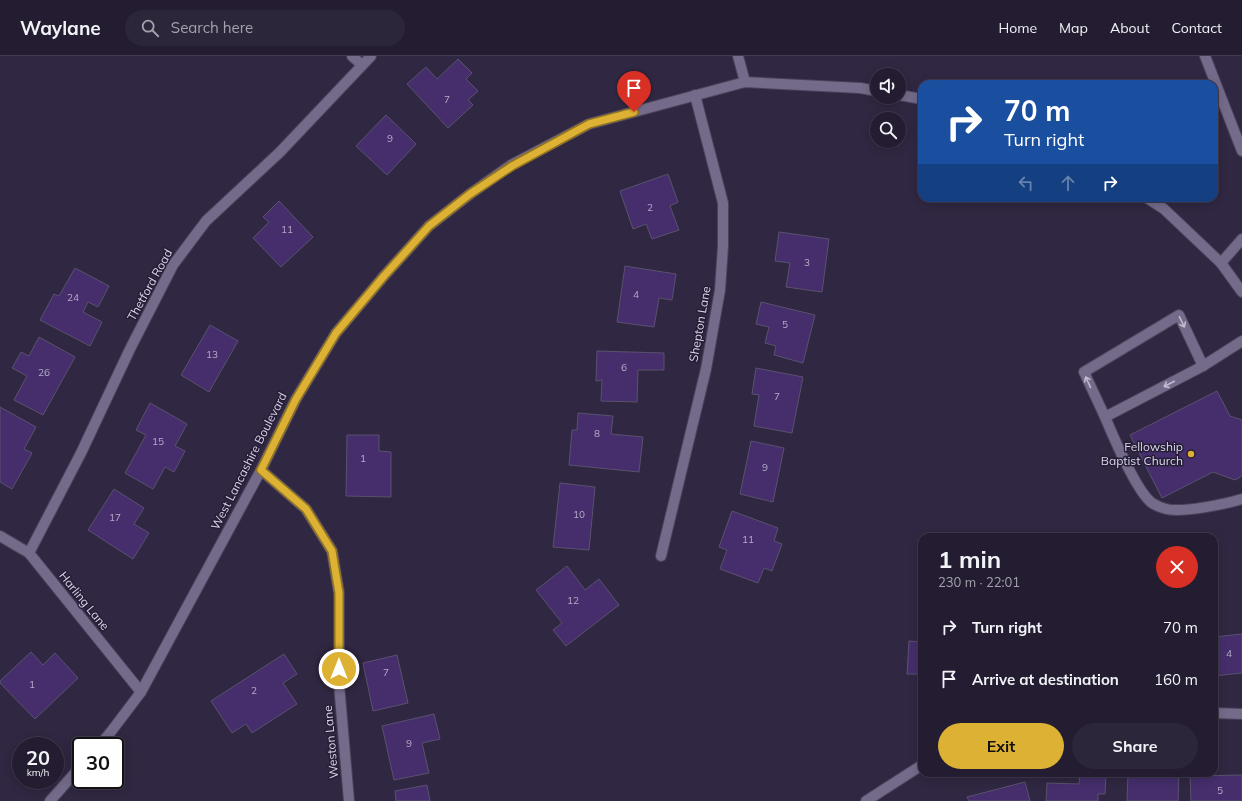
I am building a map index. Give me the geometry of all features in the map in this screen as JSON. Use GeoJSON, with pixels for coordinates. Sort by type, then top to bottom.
{"type":"FeatureCollection","features":[{"type":"Feature","properties":{"kind":"street"},"geometry":{"type":"LineString","coordinates":[[352,56],[362,65]]}},
{"type":"Feature","properties":{"kind":"street","name":"Thetford Road"},"geometry":{"type":"LineString","coordinates":[[29,553],[81,453],[130,350],[173,265],[206,222],[280,152],[371,56]]}},
{"type":"Feature","properties":{"kind":"street"},"geometry":{"type":"LineString","coordinates":[[738,56],[745,82]]}},
{"type":"Feature","properties":{"kind":"street"},"geometry":{"type":"LineString","coordinates":[[1205,56],[1214,80]]}},
{"type":"Feature","properties":{"kind":"street","name":"West Lancashire Boulevard"},"geometry":{"type":"LineString","coordinates":[[107,737],[141,692],[261,470],[296,399],[336,333],[429,226],[470,194],[512,166],[589,124],[745,82],[870,90]]}},
{"type":"Feature","properties":{"kind":"street"},"geometry":{"type":"LineString","coordinates":[[1218,89],[1242,151]]}},
{"type":"Feature","properties":{"kind":"street","name":"Shepton Lane"},"geometry":{"type":"LineString","coordinates":[[661,556],[706,368],[720,290],[723,246],[723,203],[695,95]]}},
{"type":"Feature","properties":{"kind":"street"},"geometry":{"type":"LineString","coordinates":[[906,96],[918,98]]}},
{"type":"Feature","properties":{"kind":"street"},"geometry":{"type":"LineString","coordinates":[[1153,202],[1164,209],[1221,263],[1242,292]]}},
{"type":"Feature","properties":{"kind":"street"},"geometry":{"type":"LineString","coordinates":[[1221,263],[1242,239]]}},
{"type":"Feature","properties":{"kind":"street"},"geometry":{"type":"LineString","coordinates":[[1203,366],[1179,315],[1084,372],[1138,485],[1152,503],[1166,509],[1187,510],[1234,502],[1242,499]]}},
{"type":"Feature","properties":{"kind":"street"},"geometry":{"type":"LineString","coordinates":[[1105,417],[1203,366],[1242,341]]}},
{"type":"Feature","properties":{"kind":"street","name":"Weston Lane"},"geometry":{"type":"LineString","coordinates":[[261,470],[306,509],[332,551],[339,593],[339,684],[349,801]]}},
{"type":"Feature","properties":{"kind":"street","name":"Harling Lane"},"geometry":{"type":"LineString","coordinates":[[0,536],[29,553],[141,692]]}},
{"type":"Feature","properties":{"kind":"street"},"geometry":{"type":"LineString","coordinates":[[1218,713],[1242,714]]}},
{"type":"Feature","properties":{"kind":"street"},"geometry":{"type":"LineString","coordinates":[[866,801],[918,768]]}},
{"type":"Feature","properties":{"kind":"street"},"geometry":{"type":"LineString","coordinates":[[50,801],[72,776]]}},
{"type":"Feature","properties":{"kind":"building"},"geometry":{"type":"Polygon","coordinates":[[[458,59],[472,73],[466,79],[478,91],[468,100],[473,105],[448,128],[407,84],[426,67],[437,79],[458,59]]]}},
{"type":"Feature","properties":{"kind":"building"},"geometry":{"type":"Polygon","coordinates":[[[386,115],[416,144],[387,175],[356,146],[386,115]]]}},
{"type":"Feature","properties":{"kind":"building"},"geometry":{"type":"Polygon","coordinates":[[[668,174],[678,202],[670,206],[679,230],[652,239],[646,224],[633,229],[620,191],[668,174]]]}},
{"type":"Feature","properties":{"kind":"building"},"geometry":{"type":"Polygon","coordinates":[[[279,201],[313,237],[281,267],[253,238],[269,222],[263,217],[279,201]]]}},
{"type":"Feature","properties":{"kind":"building"},"geometry":{"type":"Polygon","coordinates":[[[779,232],[829,239],[822,292],[786,287],[790,263],[775,261],[779,232]]]}},
{"type":"Feature","properties":{"kind":"building"},"geometry":{"type":"Polygon","coordinates":[[[625,266],[676,274],[672,300],[659,298],[654,327],[617,322],[625,266]]]}},
{"type":"Feature","properties":{"kind":"building"},"geometry":{"type":"Polygon","coordinates":[[[75,268],[109,286],[98,307],[88,302],[83,312],[102,322],[90,346],[40,320],[54,294],[59,296],[75,268]]]}},
{"type":"Feature","properties":{"kind":"building"},"geometry":{"type":"Polygon","coordinates":[[[761,302],[815,315],[803,363],[774,355],[776,346],[765,343],[769,327],[756,324],[761,302]]]}},
{"type":"Feature","properties":{"kind":"building"},"geometry":{"type":"Polygon","coordinates":[[[210,325],[238,341],[209,392],[181,375],[210,325]]]}},
{"type":"Feature","properties":{"kind":"building"},"geometry":{"type":"Polygon","coordinates":[[[39,337],[75,357],[43,415],[14,400],[27,376],[12,368],[21,352],[29,356],[39,337]]]}},
{"type":"Feature","properties":{"kind":"building"},"geometry":{"type":"Polygon","coordinates":[[[597,351],[664,353],[664,370],[638,370],[637,402],[601,401],[602,380],[596,381],[597,351]]]}},
{"type":"Feature","properties":{"kind":"building"},"geometry":{"type":"Polygon","coordinates":[[[756,368],[803,377],[792,433],[754,426],[759,395],[752,394],[756,368]]]}},
{"type":"Feature","properties":{"kind":"building","name":"Fellowship Baptist Church"},"geometry":{"type":"Polygon","coordinates":[[[1217,391],[1230,416],[1242,420],[1242,476],[1235,480],[1213,472],[1162,498],[1130,435],[1217,391]]]}},
{"type":"Feature","properties":{"kind":"building"},"geometry":{"type":"Polygon","coordinates":[[[150,403],[187,424],[175,446],[185,451],[174,472],[165,467],[153,489],[125,473],[146,435],[136,430],[150,403]]]}},
{"type":"Feature","properties":{"kind":"building"},"geometry":{"type":"Polygon","coordinates":[[[0,407],[36,427],[24,449],[32,453],[12,489],[0,482],[0,407]]]}},
{"type":"Feature","properties":{"kind":"building"},"geometry":{"type":"Polygon","coordinates":[[[578,413],[613,416],[611,434],[643,437],[639,472],[569,465],[572,430],[577,430],[578,413]]]}},
{"type":"Feature","properties":{"kind":"building"},"geometry":{"type":"Polygon","coordinates":[[[347,435],[379,435],[379,451],[391,452],[391,497],[346,496],[347,435]]]}},
{"type":"Feature","properties":{"kind":"building"},"geometry":{"type":"Polygon","coordinates":[[[751,441],[784,448],[773,502],[740,494],[751,441]]]}},
{"type":"Feature","properties":{"kind":"building"},"geometry":{"type":"Polygon","coordinates":[[[560,483],[595,487],[589,550],[553,547],[560,483]]]}},
{"type":"Feature","properties":{"kind":"building"},"geometry":{"type":"Polygon","coordinates":[[[114,489],[144,508],[134,524],[149,533],[133,559],[88,530],[114,489]]]}},
{"type":"Feature","properties":{"kind":"building"},"geometry":{"type":"Polygon","coordinates":[[[732,511],[778,528],[774,541],[782,544],[772,571],[764,568],[758,583],[720,569],[727,550],[719,547],[732,511]]]}},
{"type":"Feature","properties":{"kind":"building"},"geometry":{"type":"Polygon","coordinates":[[[567,566],[585,590],[599,579],[619,605],[566,646],[553,630],[562,623],[536,590],[567,566]]]}},
{"type":"Feature","properties":{"kind":"building"},"geometry":{"type":"Polygon","coordinates":[[[1242,634],[1242,673],[1218,676],[1218,637],[1242,634]]]}},
{"type":"Feature","properties":{"kind":"building"},"geometry":{"type":"Polygon","coordinates":[[[909,641],[918,642],[918,674],[907,674],[909,641]]]}},
{"type":"Feature","properties":{"kind":"building"},"geometry":{"type":"Polygon","coordinates":[[[31,652],[43,665],[55,653],[78,678],[35,719],[0,683],[0,681],[31,652]]]}},
{"type":"Feature","properties":{"kind":"building"},"geometry":{"type":"Polygon","coordinates":[[[284,654],[297,674],[283,683],[297,704],[252,733],[246,724],[232,733],[211,701],[284,654]]]}},
{"type":"Feature","properties":{"kind":"building"},"geometry":{"type":"Polygon","coordinates":[[[397,655],[408,703],[373,711],[363,663],[397,655]]]}},
{"type":"Feature","properties":{"kind":"building"},"geometry":{"type":"Polygon","coordinates":[[[434,714],[440,739],[422,743],[429,773],[394,780],[382,726],[434,714]]]}},
{"type":"Feature","properties":{"kind":"building"},"geometry":{"type":"Polygon","coordinates":[[[1218,775],[1242,775],[1242,801],[1191,801],[1190,777],[1218,777],[1218,775]]]}},
{"type":"Feature","properties":{"kind":"building"},"geometry":{"type":"Polygon","coordinates":[[[1080,777],[1106,777],[1105,794],[1098,794],[1098,801],[1046,801],[1047,783],[1079,784],[1080,777]]]}},
{"type":"Feature","properties":{"kind":"building"},"geometry":{"type":"Polygon","coordinates":[[[1128,777],[1179,777],[1178,801],[1127,801],[1128,777]]]}},
{"type":"Feature","properties":{"kind":"building"},"geometry":{"type":"Polygon","coordinates":[[[1025,782],[1030,801],[969,801],[967,797],[1025,782]]]}},
{"type":"Feature","properties":{"kind":"building"},"geometry":{"type":"Polygon","coordinates":[[[427,785],[430,801],[396,801],[395,791],[427,785]]]}},
{"type":"Feature","properties":{"kind":"place","name":"Fellowship Baptist Church"},"geometry":{"type":"Point","coordinates":[1191,454]}},
{"type":"Feature","properties":{"kind":"route"},"geometry":{"type":"LineString","coordinates":[[339,669],[339,593],[332,551],[306,509],[261,470],[296,399],[336,333],[429,226],[470,194],[512,166],[589,124],[634,112]]}}]}
